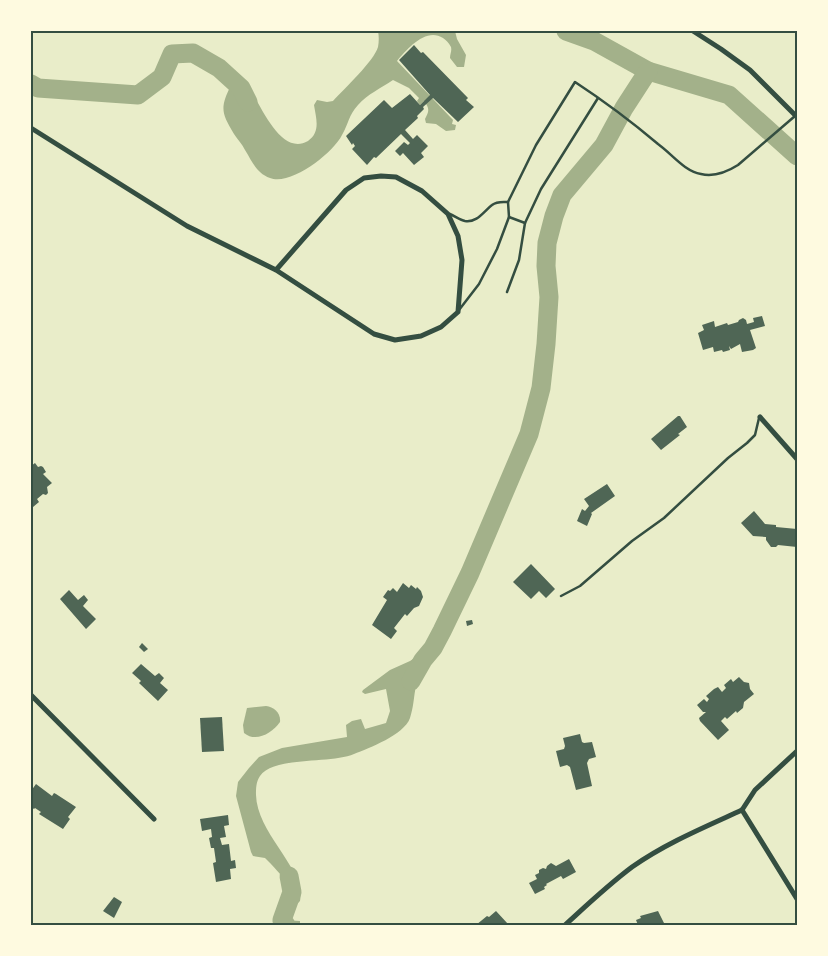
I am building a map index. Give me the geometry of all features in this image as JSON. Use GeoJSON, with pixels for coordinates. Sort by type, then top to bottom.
{"type":"FeatureCollection","features":[{"type":"Feature","properties":{"kind":"street"},"geometry":{"type":"LineString","coordinates":[[693,31],[750,70],[796,117]]}},
{"type":"Feature","properties":{"kind":"street"},"geometry":{"type":"LineString","coordinates":[[31,128],[187,226],[276,270],[374,334],[395,340],[421,336],[441,327],[458,312],[462,260],[458,236],[448,214],[422,191],[396,177],[364,178],[346,190],[276,270]]}},
{"type":"Feature","properties":{"kind":"street"},"geometry":{"type":"LineString","coordinates":[[760,417],[797,459]]}},
{"type":"Feature","properties":{"kind":"street"},"geometry":{"type":"LineString","coordinates":[[31,695],[154,819]]}},
{"type":"Feature","properties":{"kind":"street"},"geometry":{"type":"LineString","coordinates":[[565,925],[634,866],[684,837],[742,810],[755,790],[797,751]]}},
{"type":"Feature","properties":{"kind":"street"},"geometry":{"type":"LineString","coordinates":[[742,810],[797,899]]}},
{"type":"Feature","properties":{"kind":"street"},"geometry":{"type":"LineString","coordinates":[[791,888],[797,886]]}},
{"type":"Feature","properties":{"kind":"lane"},"geometry":{"type":"LineString","coordinates":[[458,312],[479,284],[497,249],[509,217],[508,202],[536,145],[575,82],[659,144],[686,168],[702,175],[729,171],[763,146],[796,117]]}},
{"type":"Feature","properties":{"kind":"lane"},"geometry":{"type":"LineString","coordinates":[[507,292],[519,260],[525,223],[541,189],[598,98]]}},
{"type":"Feature","properties":{"kind":"lane"},"geometry":{"type":"LineString","coordinates":[[448,214],[464,221],[472,220],[480,217],[492,205],[499,202],[508,202]]}},
{"type":"Feature","properties":{"kind":"lane"},"geometry":{"type":"LineString","coordinates":[[509,217],[525,223]]}},
{"type":"Feature","properties":{"kind":"lane"},"geometry":{"type":"LineString","coordinates":[[561,596],[580,586],[632,540],[664,518],[755,435],[760,417]]}},
{"type":"Feature","properties":{"kind":"shaded area"},"geometry":{"type":"Polygon","coordinates":[[[378,31],[455,31],[457,39],[466,55],[464,67],[457,67],[450,58],[451,48],[449,44],[437,35],[430,35],[417,41],[397,61],[453,120],[452,124],[456,125],[455,130],[446,131],[436,124],[426,123],[425,119],[428,110],[424,101],[420,105],[417,101],[419,98],[409,88],[393,80],[370,94],[358,105],[337,142],[321,159],[300,173],[289,177],[270,178],[261,173],[234,134],[224,115],[225,99],[231,85],[245,81],[270,124],[288,141],[298,144],[308,141],[316,129],[314,105],[317,100],[333,101],[358,75],[371,60],[378,47],[378,31]]]}},
{"type":"Feature","properties":{"kind":"shaded area"},"geometry":{"type":"Polygon","coordinates":[[[419,655],[427,665],[416,685],[410,718],[401,730],[385,740],[354,754],[331,759],[289,763],[267,770],[260,776],[256,785],[258,809],[264,824],[296,876],[300,889],[300,901],[292,903],[287,884],[280,874],[265,858],[253,856],[251,852],[236,796],[238,782],[259,757],[282,748],[347,737],[346,725],[352,721],[361,719],[365,729],[386,723],[390,711],[386,689],[365,694],[362,692],[390,670],[419,655]]]}},
{"type":"Feature","properties":{"kind":"shaded area"},"geometry":{"type":"Polygon","coordinates":[[[266,706],[276,711],[280,722],[273,730],[259,737],[249,736],[244,733],[243,725],[247,708],[266,706]]]}},
{"type":"Feature","properties":{"kind":"shaded area"},"geometry":{"type":"Polygon","coordinates":[[[282,920],[300,921],[300,925],[268,925],[282,920]]]}},
{"type":"Feature","properties":{"kind":"building"},"geometry":{"type":"Polygon","coordinates":[[[414,45],[468,98],[466,100],[474,107],[458,122],[433,98],[423,107],[424,109],[417,116],[418,118],[405,130],[413,139],[417,135],[428,146],[421,153],[424,157],[414,165],[403,153],[400,156],[395,151],[404,142],[408,145],[410,143],[401,134],[367,165],[352,149],[355,146],[353,143],[352,145],[346,136],[384,100],[392,108],[410,94],[420,105],[430,95],[399,60],[414,45]]]}},
{"type":"Feature","properties":{"kind":"building"},"geometry":{"type":"Polygon","coordinates":[[[762,316],[765,326],[750,330],[756,348],[753,350],[742,352],[740,344],[731,349],[729,346],[730,350],[723,352],[722,350],[714,352],[713,347],[703,350],[698,333],[704,330],[702,325],[714,321],[715,327],[727,323],[728,325],[738,322],[743,318],[747,324],[754,322],[753,318],[762,316]]]}},
{"type":"Feature","properties":{"kind":"building"},"geometry":{"type":"Polygon","coordinates":[[[680,416],[687,427],[661,450],[651,439],[680,416]]]}},
{"type":"Feature","properties":{"kind":"building"},"geometry":{"type":"Polygon","coordinates":[[[35,463],[38,467],[43,467],[46,472],[43,474],[52,483],[47,487],[48,493],[46,495],[43,494],[37,499],[39,502],[33,507],[31,505],[31,482],[33,481],[31,479],[31,466],[35,463]]]}},
{"type":"Feature","properties":{"kind":"building"},"geometry":{"type":"Polygon","coordinates":[[[607,484],[615,496],[591,513],[587,526],[577,521],[582,509],[585,511],[589,506],[584,499],[607,484]]]}},
{"type":"Feature","properties":{"kind":"building"},"geometry":{"type":"Polygon","coordinates":[[[754,511],[765,524],[797,529],[797,547],[778,545],[771,547],[766,537],[753,536],[741,523],[754,511]]]}},
{"type":"Feature","properties":{"kind":"building"},"geometry":{"type":"Polygon","coordinates":[[[531,564],[555,589],[546,598],[539,591],[531,599],[513,582],[531,564]]]}},
{"type":"Feature","properties":{"kind":"building"},"geometry":{"type":"Polygon","coordinates":[[[403,583],[409,588],[411,585],[416,589],[417,587],[423,597],[419,606],[414,608],[407,616],[405,614],[394,628],[397,631],[391,639],[372,625],[387,600],[383,597],[388,590],[390,591],[393,588],[397,592],[403,583]]]}},
{"type":"Feature","properties":{"kind":"building"},"geometry":{"type":"Polygon","coordinates":[[[69,590],[78,600],[84,595],[88,600],[83,606],[96,619],[86,629],[60,599],[69,590]]]}},
{"type":"Feature","properties":{"kind":"building"},"geometry":{"type":"Polygon","coordinates":[[[472,620],[473,624],[467,626],[466,621],[472,620]]]}},
{"type":"Feature","properties":{"kind":"building"},"geometry":{"type":"Polygon","coordinates":[[[142,643],[148,649],[144,652],[139,647],[142,643]]]}},
{"type":"Feature","properties":{"kind":"building"},"geometry":{"type":"Polygon","coordinates":[[[141,664],[155,676],[159,673],[164,678],[160,683],[168,690],[158,701],[139,683],[141,681],[132,673],[141,664]]]}},
{"type":"Feature","properties":{"kind":"building"},"geometry":{"type":"Polygon","coordinates":[[[739,677],[744,682],[749,683],[750,689],[754,694],[744,702],[743,708],[737,713],[736,711],[727,719],[725,717],[721,721],[729,730],[718,740],[700,721],[699,718],[706,712],[703,712],[697,705],[704,699],[707,702],[709,699],[706,696],[714,689],[718,687],[722,692],[726,688],[724,685],[731,679],[733,682],[739,677]]]}},
{"type":"Feature","properties":{"kind":"building"},"geometry":{"type":"Polygon","coordinates":[[[222,717],[224,751],[202,752],[200,718],[222,717]]]}},
{"type":"Feature","properties":{"kind":"building"},"geometry":{"type":"Polygon","coordinates":[[[580,734],[582,742],[592,742],[596,757],[589,759],[587,763],[592,786],[576,790],[570,767],[567,765],[560,767],[556,751],[564,749],[563,738],[580,734]]]}},
{"type":"Feature","properties":{"kind":"building"},"geometry":{"type":"Polygon","coordinates":[[[36,784],[52,796],[54,793],[76,807],[68,817],[70,819],[63,829],[39,814],[41,812],[31,807],[31,791],[36,784]]]}},
{"type":"Feature","properties":{"kind":"building"},"geometry":{"type":"Polygon","coordinates":[[[228,815],[229,825],[224,826],[226,837],[220,838],[222,845],[229,844],[231,861],[235,860],[236,868],[230,869],[231,879],[216,882],[213,863],[216,862],[214,848],[211,848],[209,838],[212,837],[211,829],[202,831],[200,819],[228,815]]]}},
{"type":"Feature","properties":{"kind":"building"},"geometry":{"type":"Polygon","coordinates":[[[569,859],[576,872],[563,879],[561,876],[546,884],[545,889],[535,894],[529,883],[537,879],[535,875],[539,873],[539,870],[546,869],[551,863],[556,866],[569,859]]]}},
{"type":"Feature","properties":{"kind":"building"},"geometry":{"type":"Polygon","coordinates":[[[114,897],[122,902],[114,918],[103,911],[114,897]]]}},
{"type":"Feature","properties":{"kind":"building"},"geometry":{"type":"Polygon","coordinates":[[[496,911],[507,925],[476,925],[487,916],[489,917],[496,911]]]}},
{"type":"Feature","properties":{"kind":"building"},"geometry":{"type":"Polygon","coordinates":[[[658,911],[665,925],[638,925],[636,920],[641,918],[640,916],[658,911]]]}},
{"type":"Feature","properties":{"kind":"waterway"},"geometry":{"type":"LineString","coordinates":[[566,31],[594,41],[648,71],[729,95],[797,156]]}},
{"type":"Feature","properties":{"kind":"waterway"},"geometry":{"type":"LineString","coordinates":[[31,84],[38,88],[138,95],[162,77],[172,54],[193,53],[219,68],[241,88],[248,102]]}},
{"type":"Feature","properties":{"kind":"waterway"},"geometry":{"type":"LineString","coordinates":[[411,681],[423,660],[433,648],[470,573],[529,434],[541,388],[546,344],[549,297],[546,266],[547,243],[562,195],[604,145],[624,108],[648,71]]}},
{"type":"Feature","properties":{"kind":"waterway"},"geometry":{"type":"LineString","coordinates":[[286,925],[282,920],[292,892],[289,876]]}}]}
